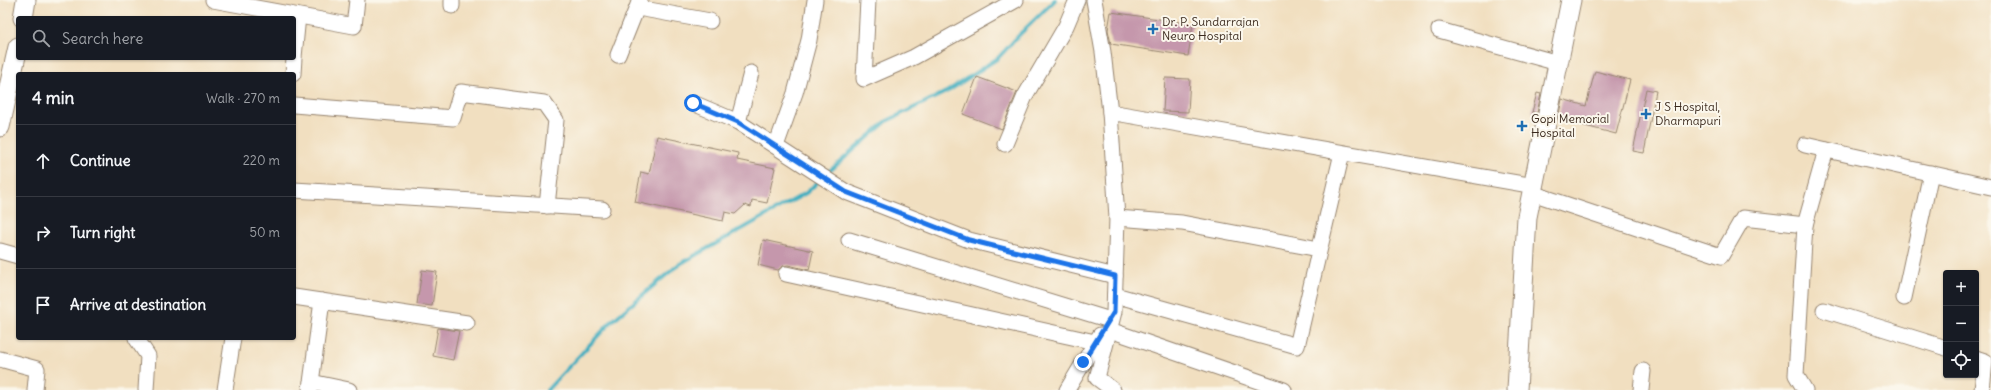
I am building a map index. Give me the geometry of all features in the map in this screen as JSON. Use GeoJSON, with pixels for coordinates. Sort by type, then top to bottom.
{"type":"FeatureCollection","features":[{"type":"Feature","properties":{"kind":"street"},"geometry":{"type":"LineString","coordinates":[[23,16],[26,0]]}},
{"type":"Feature","properties":{"kind":"street"},"geometry":{"type":"LineString","coordinates":[[213,0],[354,26],[358,0]]}},
{"type":"Feature","properties":{"kind":"street"},"geometry":{"type":"LineString","coordinates":[[776,146],[795,93],[809,40],[815,0]]}},
{"type":"Feature","properties":{"kind":"street"},"geometry":{"type":"LineString","coordinates":[[868,0],[864,79],[914,57],[1016,0]]}},
{"type":"Feature","properties":{"kind":"street"},"geometry":{"type":"LineString","coordinates":[[1005,144],[1025,96],[1066,26],[1078,0]]}},
{"type":"Feature","properties":{"kind":"street"},"geometry":{"type":"LineString","coordinates":[[1094,0],[1103,52],[1110,112],[1117,218],[1115,295],[1111,321],[1097,378],[1113,390]]}},
{"type":"Feature","properties":{"kind":"street"},"geometry":{"type":"LineString","coordinates":[[1517,390],[1527,217],[1571,0]]}},
{"type":"Feature","properties":{"kind":"street"},"geometry":{"type":"LineString","coordinates":[[618,55],[639,4],[710,21]]}},
{"type":"Feature","properties":{"kind":"street"},"geometry":{"type":"LineString","coordinates":[[296,37],[298,16]]}},
{"type":"Feature","properties":{"kind":"street"},"geometry":{"type":"LineString","coordinates":[[1439,30],[1558,63]]}},
{"type":"Feature","properties":{"kind":"street"},"geometry":{"type":"LineString","coordinates":[[0,127],[8,104],[16,58]]}},
{"type":"Feature","properties":{"kind":"street"},"geometry":{"type":"LineString","coordinates":[[293,72],[294,60]]}},
{"type":"Feature","properties":{"kind":"street"},"geometry":{"type":"LineString","coordinates":[[738,122],[751,73]]}},
{"type":"Feature","properties":{"kind":"street"},"geometry":{"type":"LineString","coordinates":[[296,105],[453,118],[462,92],[544,103],[556,120],[548,206]]}},
{"type":"Feature","properties":{"kind":"street"},"geometry":{"type":"LineString","coordinates":[[693,103],[738,122],[846,192],[969,240],[1115,276]]}},
{"type":"Feature","properties":{"kind":"street"},"geometry":{"type":"LineString","coordinates":[[1110,112],[1342,153],[1533,189],[1721,256],[1743,218],[1804,225]]}},
{"type":"Feature","properties":{"kind":"street"},"geometry":{"type":"LineString","coordinates":[[1805,145],[1991,187]]}},
{"type":"Feature","properties":{"kind":"street"},"geometry":{"type":"LineString","coordinates":[[1805,390],[1796,375],[1804,225],[1826,150]]}},
{"type":"Feature","properties":{"kind":"street"},"geometry":{"type":"LineString","coordinates":[[1115,295],[1297,346],[1342,153]]}},
{"type":"Feature","properties":{"kind":"street"},"geometry":{"type":"LineString","coordinates":[[1904,298],[1931,173]]}},
{"type":"Feature","properties":{"kind":"street"},"geometry":{"type":"LineString","coordinates":[[296,190],[602,209]]}},
{"type":"Feature","properties":{"kind":"street"},"geometry":{"type":"LineString","coordinates":[[1117,218],[1182,223],[1319,248]]}},
{"type":"Feature","properties":{"kind":"street"},"geometry":{"type":"LineString","coordinates":[[849,240],[1111,321],[1284,390]]}},
{"type":"Feature","properties":{"kind":"street"},"geometry":{"type":"LineString","coordinates":[[0,251],[16,255]]}},
{"type":"Feature","properties":{"kind":"street"},"geometry":{"type":"LineString","coordinates":[[786,274],[1095,342]]}},
{"type":"Feature","properties":{"kind":"street"},"geometry":{"type":"LineString","coordinates":[[296,297],[467,323]]}},
{"type":"Feature","properties":{"kind":"street"},"geometry":{"type":"LineString","coordinates":[[322,301],[311,386],[348,390]]}},
{"type":"Feature","properties":{"kind":"street"},"geometry":{"type":"LineString","coordinates":[[1824,310],[1943,347]]}},
{"type":"Feature","properties":{"kind":"street"},"geometry":{"type":"LineString","coordinates":[[1067,390],[1095,342],[1111,321]]}},
{"type":"Feature","properties":{"kind":"street"},"geometry":{"type":"LineString","coordinates":[[137,340],[148,356],[146,390]]}},
{"type":"Feature","properties":{"kind":"street"},"geometry":{"type":"LineString","coordinates":[[225,390],[233,340]]}},
{"type":"Feature","properties":{"kind":"street"},"geometry":{"type":"LineString","coordinates":[[0,358],[37,369],[35,390]]}},
{"type":"Feature","properties":{"kind":"street"},"geometry":{"type":"LineString","coordinates":[[1979,359],[1985,360],[1982,390]]}},
{"type":"Feature","properties":{"kind":"street"},"geometry":{"type":"LineString","coordinates":[[1641,390],[1643,371]]}},
{"type":"Feature","properties":{"kind":"building"},"geometry":{"type":"Polygon","coordinates":[[[1111,12],[1193,24],[1188,56],[1111,44],[1108,30],[1111,12]]]}},
{"type":"Feature","properties":{"kind":"building"},"geometry":{"type":"Polygon","coordinates":[[[1595,71],[1630,80],[1616,134],[1558,119],[1562,99],[1586,106],[1595,71]]]}},
{"type":"Feature","properties":{"kind":"building"},"geometry":{"type":"Polygon","coordinates":[[[977,77],[1017,92],[1002,129],[963,114],[977,77]]]}},
{"type":"Feature","properties":{"kind":"building"},"geometry":{"type":"Polygon","coordinates":[[[1165,78],[1190,79],[1188,112],[1163,111],[1165,78]]]}},
{"type":"Feature","properties":{"kind":"building"},"geometry":{"type":"Polygon","coordinates":[[[1646,89],[1656,91],[1644,153],[1633,151],[1646,89]]]}},
{"type":"Feature","properties":{"kind":"building"},"geometry":{"type":"Polygon","coordinates":[[[1537,93],[1541,94],[1537,113],[1532,112],[1537,93]]]}},
{"type":"Feature","properties":{"kind":"building"},"geometry":{"type":"Polygon","coordinates":[[[657,136],[738,153],[737,160],[775,168],[767,203],[752,200],[751,207],[745,205],[735,214],[725,212],[723,221],[635,202],[641,172],[649,174],[657,136]]]}},
{"type":"Feature","properties":{"kind":"building"},"geometry":{"type":"Polygon","coordinates":[[[763,240],[813,251],[809,270],[788,265],[783,266],[778,270],[758,265],[763,240]]]}},
{"type":"Feature","properties":{"kind":"building"},"geometry":{"type":"Polygon","coordinates":[[[422,270],[437,272],[432,306],[417,304],[422,270]]]}},
{"type":"Feature","properties":{"kind":"building"},"geometry":{"type":"Polygon","coordinates":[[[438,328],[459,331],[453,360],[433,356],[438,328]]]}},
{"type":"Feature","properties":{"kind":"waterway"},"geometry":{"type":"LineString","coordinates":[[825,175],[887,121],[948,91],[998,58],[1055,0]]}},
{"type":"Feature","properties":{"kind":"waterway"},"geometry":{"type":"LineString","coordinates":[[547,390],[612,321],[678,265],[806,193],[820,180]]}},
{"type":"Feature","properties":{"kind":"place","name":"Dr. P. Sundarrajan Neuro Hospital"},"geometry":{"type":"Point","coordinates":[1153,29]}},
{"type":"Feature","properties":{"kind":"place","name":"J S Hospital, Dharmapuri"},"geometry":{"type":"Point","coordinates":[1646,114]}},
{"type":"Feature","properties":{"kind":"place","name":"Gopi Memorial Hospital"},"geometry":{"type":"Point","coordinates":[1522,126]}},
{"type":"Feature","properties":{"kind":"route"},"geometry":{"type":"LineString","coordinates":[[693,103],[738,122],[846,192],[969,240],[1115,276],[1114,312],[1083,362]]}}]}
